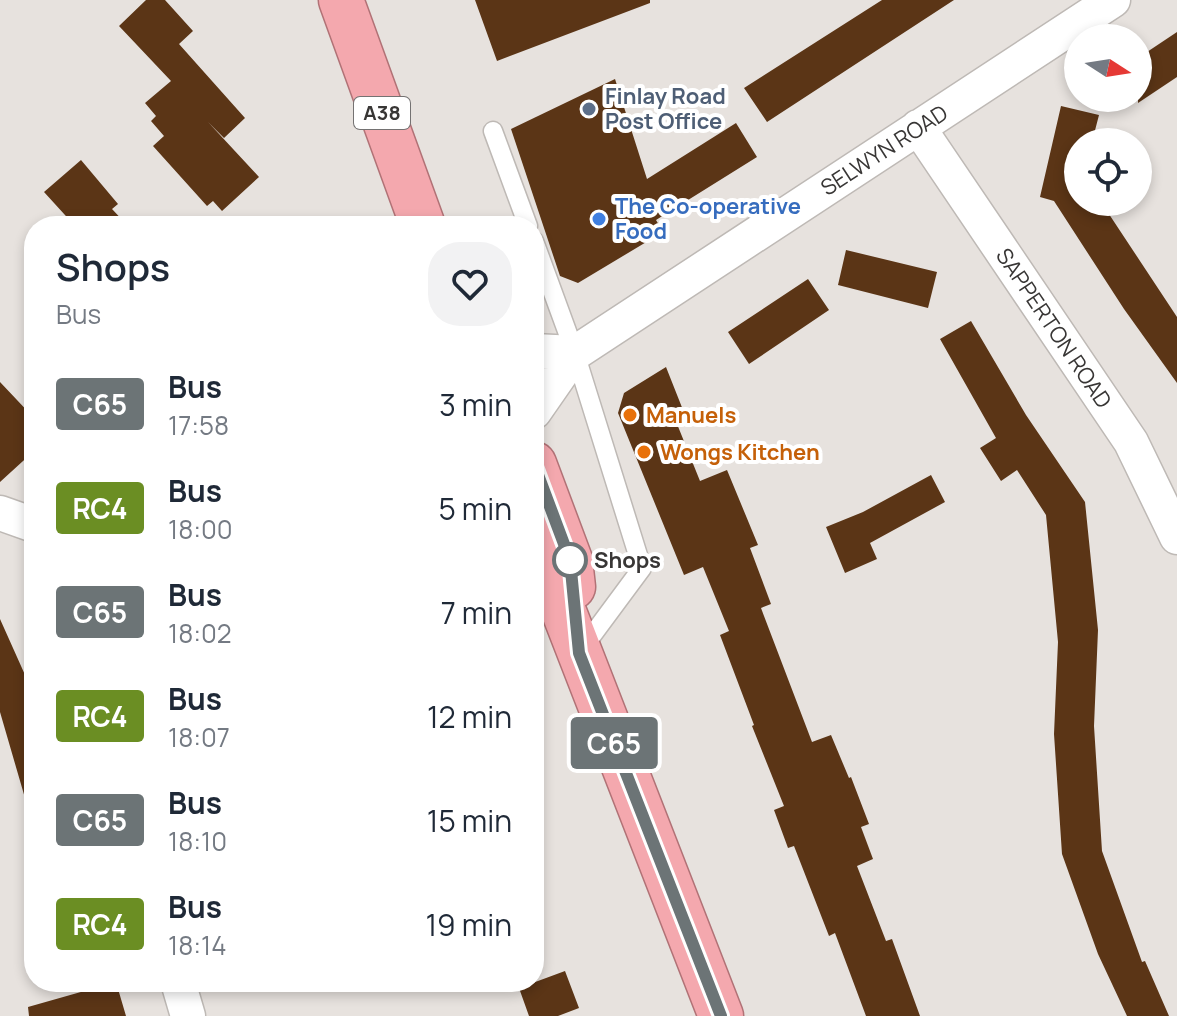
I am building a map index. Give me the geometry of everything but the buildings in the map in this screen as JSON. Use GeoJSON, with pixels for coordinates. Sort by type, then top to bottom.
{"type":"FeatureCollection","features":[{"type":"Feature","properties":{"kind":"highway","name":"A38"},"geometry":{"type":"LineString","coordinates":[[341,0],[419,216]]}},
{"type":"Feature","properties":{"kind":"highway"},"geometry":{"type":"LineString","coordinates":[[544,490],[570,560],[579,653]]}},
{"type":"Feature","properties":{"kind":"highway"},"geometry":{"type":"LineString","coordinates":[[544,564],[721,1016]]}},
{"type":"Feature","properties":{"kind":"street","name":"SELWYN ROAD"},"geometry":{"type":"LineString","coordinates":[[544,398],[575,353],[1113,0]]}},
{"type":"Feature","properties":{"kind":"street","name":"SAPPERTON ROAD"},"geometry":{"type":"LineString","coordinates":[[918,127],[1131,442],[1177,537]]}},
{"type":"Feature","properties":{"kind":"street"},"geometry":{"type":"LineString","coordinates":[[544,351],[575,353]]}},
{"type":"Feature","properties":{"kind":"street"},"geometry":{"type":"LineString","coordinates":[[0,513],[24,521]]}},
{"type":"Feature","properties":{"kind":"street"},"geometry":{"type":"LineString","coordinates":[[181,992],[188,1016]]}},
{"type":"Feature","properties":{"kind":"lane"},"geometry":{"type":"LineString","coordinates":[[493,131],[524,216]]}},
{"type":"Feature","properties":{"kind":"lane"},"geometry":{"type":"LineString","coordinates":[[544,268],[575,353],[642,568],[579,653]]}},
{"type":"Feature","properties":{"kind":"bus line","name":"C65"},"geometry":{"type":"LineString","coordinates":[[544,491],[570,560],[579,653],[721,1016]]}},
{"type":"Feature","properties":{"kind":"place","name":"Finlay Road Post Office"},"geometry":{"type":"Point","coordinates":[589,109]}},
{"type":"Feature","properties":{"kind":"place","name":"The Co-operative Food"},"geometry":{"type":"Point","coordinates":[599,219]}},
{"type":"Feature","properties":{"kind":"place","name":"Manuels"},"geometry":{"type":"Point","coordinates":[630,415]}},
{"type":"Feature","properties":{"kind":"place","name":"Wongs Kitchen"},"geometry":{"type":"Point","coordinates":[644,452]}},
{"type":"Feature","properties":{"kind":"place","name":"Shops"},"geometry":{"type":"Point","coordinates":[570,560]}}]}
